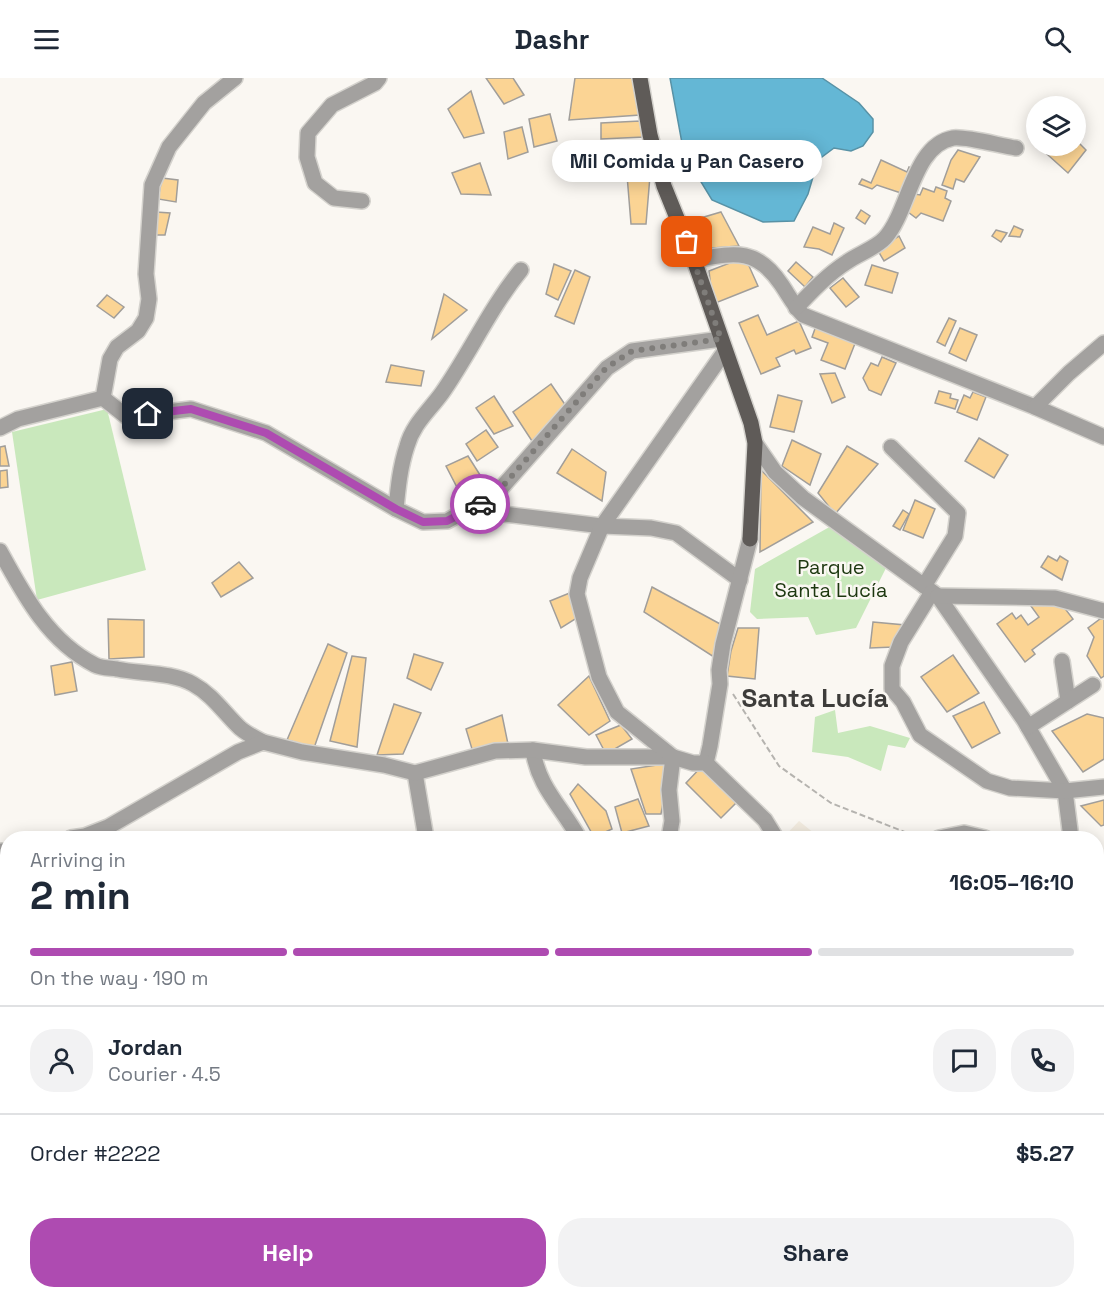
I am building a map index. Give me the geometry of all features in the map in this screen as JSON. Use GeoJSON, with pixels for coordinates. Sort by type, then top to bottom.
{"type":"FeatureCollection","features":[{"type":"Feature","properties":{"kind":"main road"},"geometry":{"type":"LineString","coordinates":[[640,78],[650,135],[664,186],[694,260],[751,423],[755,443],[750,539]]}},
{"type":"Feature","properties":{"kind":"street"},"geometry":{"type":"LineString","coordinates":[[103,398],[110,359],[117,347],[138,331],[146,318],[149,299],[146,274],[152,185],[169,147],[204,103],[235,78]]}},
{"type":"Feature","properties":{"kind":"street"},"geometry":{"type":"LineString","coordinates":[[362,201],[334,198],[315,183],[307,157],[308,133],[332,105],[375,83],[379,78]]}},
{"type":"Feature","properties":{"kind":"street"},"geometry":{"type":"LineString","coordinates":[[796,308],[811,291],[844,263],[885,238],[924,158],[943,141],[954,138],[1016,148]]}},
{"type":"Feature","properties":{"kind":"street"},"geometry":{"type":"LineString","coordinates":[[694,260],[731,253],[759,260],[777,279],[803,315],[1035,407],[1104,437]]}},
{"type":"Feature","properties":{"kind":"street"},"geometry":{"type":"LineString","coordinates":[[396,509],[399,478],[415,426],[441,394],[496,304],[521,270]]}},
{"type":"Feature","properties":{"kind":"street"},"geometry":{"type":"LineString","coordinates":[[1035,407],[1069,373],[1104,343]]}},
{"type":"Feature","properties":{"kind":"street"},"geometry":{"type":"LineString","coordinates":[[103,398],[127,417],[191,409],[266,433],[396,509],[423,522],[447,521],[471,510],[496,494],[606,368],[632,351],[723,345]]}},
{"type":"Feature","properties":{"kind":"street"},"geometry":{"type":"LineString","coordinates":[[673,757],[617,712],[599,677],[577,594],[580,578],[602,526],[723,345]]}},
{"type":"Feature","properties":{"kind":"street"},"geometry":{"type":"LineString","coordinates":[[0,428],[18,419],[103,398]]}},
{"type":"Feature","properties":{"kind":"street"},"geometry":{"type":"LineString","coordinates":[[755,443],[775,472],[803,498],[931,591],[1028,727],[1065,791],[1070,831]]}},
{"type":"Feature","properties":{"kind":"street"},"geometry":{"type":"LineString","coordinates":[[891,447],[958,513],[955,536],[931,591],[901,642],[892,666],[892,689],[903,702],[920,735],[987,781],[1010,788],[1065,791],[1104,787]]}},
{"type":"Feature","properties":{"kind":"street"},"geometry":{"type":"LineString","coordinates":[[471,510],[602,526],[651,528],[676,534],[740,580]]}},
{"type":"Feature","properties":{"kind":"street"},"geometry":{"type":"LineString","coordinates":[[706,763],[720,684],[719,670],[723,644],[750,539]]}},
{"type":"Feature","properties":{"kind":"street"},"geometry":{"type":"LineString","coordinates":[[0,551],[26,598],[45,625],[72,649],[97,666],[179,678],[194,684],[215,699],[242,730],[263,742],[302,752],[384,765],[415,773],[495,751],[533,750],[586,757],[673,757],[693,763],[706,763],[765,820],[772,831]]}},
{"type":"Feature","properties":{"kind":"street"},"geometry":{"type":"LineString","coordinates":[[931,591],[1055,598],[1104,611]]}},
{"type":"Feature","properties":{"kind":"street"},"geometry":{"type":"LineString","coordinates":[[1062,661],[1068,701]]}},
{"type":"Feature","properties":{"kind":"street"},"geometry":{"type":"LineString","coordinates":[[1028,727],[1093,685]]}},
{"type":"Feature","properties":{"kind":"street"},"geometry":{"type":"LineString","coordinates":[[98,831],[238,752],[263,742]]}},
{"type":"Feature","properties":{"kind":"street"},"geometry":{"type":"LineString","coordinates":[[533,750],[535,766],[541,781],[574,831]]}},
{"type":"Feature","properties":{"kind":"street"},"geometry":{"type":"LineString","coordinates":[[670,831],[672,821],[669,790],[673,757]]}},
{"type":"Feature","properties":{"kind":"street"},"geometry":{"type":"LineString","coordinates":[[415,773],[425,831]]}},
{"type":"Feature","properties":{"kind":"path"},"geometry":{"type":"LineString","coordinates":[[730,690],[778,766],[831,803],[902,831]]}},
{"type":"Feature","properties":{"kind":"shaded area"},"geometry":{"type":"Polygon","coordinates":[[[799,821],[811,831],[790,831],[799,821]]]}},
{"type":"Feature","properties":{"kind":"green space"},"geometry":{"type":"Polygon","coordinates":[[[107,409],[146,570],[37,600],[12,432],[107,409]]]}},
{"type":"Feature","properties":{"kind":"green space","name":"Parque Santa Lucía"},"geometry":{"type":"Polygon","coordinates":[[[833,525],[887,566],[856,628],[816,635],[808,617],[757,619],[750,612],[755,569],[833,525]]]}},
{"type":"Feature","properties":{"kind":"green space"},"geometry":{"type":"Polygon","coordinates":[[[835,710],[838,733],[870,726],[910,738],[905,748],[888,745],[881,771],[848,757],[812,752],[815,717],[835,710]]]}},
{"type":"Feature","properties":{"kind":"water"},"geometry":{"type":"Polygon","coordinates":[[[670,78],[822,78],[859,103],[873,119],[873,132],[863,146],[851,151],[834,148],[818,160],[808,194],[794,221],[763,222],[712,200],[684,154],[670,78]]]}},
{"type":"Feature","properties":{"kind":"building"},"geometry":{"type":"Polygon","coordinates":[[[486,78],[513,78],[524,95],[504,104],[486,78]]]}},
{"type":"Feature","properties":{"kind":"building"},"geometry":{"type":"Polygon","coordinates":[[[575,78],[634,78],[640,115],[569,120],[575,78]]]}},
{"type":"Feature","properties":{"kind":"building"},"geometry":{"type":"Polygon","coordinates":[[[471,91],[484,133],[464,138],[448,109],[471,91]]]}},
{"type":"Feature","properties":{"kind":"building"},"geometry":{"type":"Polygon","coordinates":[[[550,114],[557,141],[534,147],[529,119],[550,114]]]}},
{"type":"Feature","properties":{"kind":"building"},"geometry":{"type":"Polygon","coordinates":[[[640,121],[644,137],[601,139],[601,123],[640,121]]]}},
{"type":"Feature","properties":{"kind":"building"},"geometry":{"type":"Polygon","coordinates":[[[522,127],[528,152],[508,159],[504,132],[522,127]]]}},
{"type":"Feature","properties":{"kind":"building"},"geometry":{"type":"Polygon","coordinates":[[[958,150],[980,157],[964,182],[956,179],[953,189],[942,185],[951,160],[958,150]]]}},
{"type":"Feature","properties":{"kind":"building"},"geometry":{"type":"Polygon","coordinates":[[[1049,156],[1081,156],[1068,173],[1049,156]]]}},
{"type":"Feature","properties":{"kind":"building"},"geometry":{"type":"Polygon","coordinates":[[[881,160],[907,172],[909,167],[916,170],[904,194],[877,185],[872,189],[859,184],[862,179],[871,183],[881,160]]]}},
{"type":"Feature","properties":{"kind":"building"},"geometry":{"type":"Polygon","coordinates":[[[480,163],[491,195],[461,194],[452,173],[480,163]]]}},
{"type":"Feature","properties":{"kind":"building"},"geometry":{"type":"Polygon","coordinates":[[[627,175],[650,176],[646,224],[631,224],[627,175]]]}},
{"type":"Feature","properties":{"kind":"building"},"geometry":{"type":"Polygon","coordinates":[[[162,178],[178,180],[176,202],[158,199],[162,178]]]}},
{"type":"Feature","properties":{"kind":"building"},"geometry":{"type":"Polygon","coordinates":[[[936,187],[947,191],[945,198],[951,201],[943,221],[921,213],[916,218],[908,212],[915,194],[920,195],[923,188],[934,192],[936,187]]]}},
{"type":"Feature","properties":{"kind":"building"},"geometry":{"type":"Polygon","coordinates":[[[861,210],[870,216],[865,224],[856,218],[861,210]]]}},
{"type":"Feature","properties":{"kind":"building"},"geometry":{"type":"Polygon","coordinates":[[[156,212],[170,213],[165,235],[155,235],[156,212]]]}},
{"type":"Feature","properties":{"kind":"building"},"geometry":{"type":"Polygon","coordinates":[[[721,212],[739,246],[700,249],[687,222],[721,212]]]}},
{"type":"Feature","properties":{"kind":"building"},"geometry":{"type":"Polygon","coordinates":[[[834,223],[844,228],[832,255],[819,249],[804,247],[813,227],[830,234],[834,223]]]}},
{"type":"Feature","properties":{"kind":"building"},"geometry":{"type":"Polygon","coordinates":[[[1014,226],[1023,230],[1020,237],[1009,236],[1014,226]]]}},
{"type":"Feature","properties":{"kind":"building"},"geometry":{"type":"Polygon","coordinates":[[[996,230],[1007,233],[1001,242],[992,236],[996,230]]]}},
{"type":"Feature","properties":{"kind":"building"},"geometry":{"type":"Polygon","coordinates":[[[899,236],[905,248],[884,261],[877,249],[899,236]]]}},
{"type":"Feature","properties":{"kind":"building"},"geometry":{"type":"Polygon","coordinates":[[[745,257],[758,286],[713,304],[709,271],[745,257]]]}},
{"type":"Feature","properties":{"kind":"building"},"geometry":{"type":"Polygon","coordinates":[[[796,262],[813,277],[805,287],[788,271],[796,262]]]}},
{"type":"Feature","properties":{"kind":"building"},"geometry":{"type":"Polygon","coordinates":[[[554,264],[571,271],[558,300],[546,294],[554,264]]]}},
{"type":"Feature","properties":{"kind":"building"},"geometry":{"type":"Polygon","coordinates":[[[872,265],[898,273],[892,293],[865,285],[872,265]]]}},
{"type":"Feature","properties":{"kind":"building"},"geometry":{"type":"Polygon","coordinates":[[[575,270],[590,277],[574,324],[555,316],[575,270]]]}},
{"type":"Feature","properties":{"kind":"building"},"geometry":{"type":"Polygon","coordinates":[[[843,278],[859,297],[846,307],[830,288],[843,278]]]}},
{"type":"Feature","properties":{"kind":"building"},"geometry":{"type":"Polygon","coordinates":[[[444,294],[467,310],[432,339],[444,294]]]}},
{"type":"Feature","properties":{"kind":"building"},"geometry":{"type":"Polygon","coordinates":[[[107,295],[124,307],[114,318],[97,306],[107,295]]]}},
{"type":"Feature","properties":{"kind":"building"},"geometry":{"type":"Polygon","coordinates":[[[758,315],[767,335],[799,321],[811,348],[796,354],[794,350],[776,358],[780,366],[761,374],[739,323],[758,315]]]}},
{"type":"Feature","properties":{"kind":"building"},"geometry":{"type":"Polygon","coordinates":[[[949,318],[956,321],[945,346],[937,342],[949,318]]]}},
{"type":"Feature","properties":{"kind":"building"},"geometry":{"type":"Polygon","coordinates":[[[816,326],[856,341],[845,369],[821,360],[828,343],[812,337],[816,326]]]}},
{"type":"Feature","properties":{"kind":"building"},"geometry":{"type":"Polygon","coordinates":[[[960,328],[977,335],[966,361],[949,353],[960,328]]]}},
{"type":"Feature","properties":{"kind":"building"},"geometry":{"type":"Polygon","coordinates":[[[882,357],[896,363],[881,395],[869,390],[863,378],[871,363],[878,366],[882,357]]]}},
{"type":"Feature","properties":{"kind":"building"},"geometry":{"type":"Polygon","coordinates":[[[391,365],[424,371],[421,386],[386,382],[391,365]]]}},
{"type":"Feature","properties":{"kind":"building"},"geometry":{"type":"Polygon","coordinates":[[[835,373],[845,397],[832,403],[820,374],[835,373]]]}},
{"type":"Feature","properties":{"kind":"building"},"geometry":{"type":"Polygon","coordinates":[[[551,384],[566,406],[532,441],[513,412],[551,384]]]}},
{"type":"Feature","properties":{"kind":"building"},"geometry":{"type":"Polygon","coordinates":[[[939,391],[951,394],[950,398],[958,400],[955,409],[935,403],[939,391]]]}},
{"type":"Feature","properties":{"kind":"building"},"geometry":{"type":"Polygon","coordinates":[[[973,392],[986,397],[977,420],[957,412],[964,395],[970,398],[973,392]]]}},
{"type":"Feature","properties":{"kind":"building"},"geometry":{"type":"Polygon","coordinates":[[[778,395],[802,401],[794,432],[770,427],[778,395]]]}},
{"type":"Feature","properties":{"kind":"building"},"geometry":{"type":"Polygon","coordinates":[[[494,396],[513,426],[494,434],[476,408],[494,396]]]}},
{"type":"Feature","properties":{"kind":"building"},"geometry":{"type":"Polygon","coordinates":[[[486,430],[498,447],[477,461],[466,444],[486,430]]]}},
{"type":"Feature","properties":{"kind":"building"},"geometry":{"type":"Polygon","coordinates":[[[979,438],[1008,455],[994,478],[965,461],[979,438]]]}},
{"type":"Feature","properties":{"kind":"building"},"geometry":{"type":"Polygon","coordinates":[[[792,440],[821,454],[810,485],[782,466],[792,440]]]}},
{"type":"Feature","properties":{"kind":"building"},"geometry":{"type":"Polygon","coordinates":[[[5,446],[9,466],[0,466],[0,447],[5,446]]]}},
{"type":"Feature","properties":{"kind":"building"},"geometry":{"type":"Polygon","coordinates":[[[847,446],[878,464],[835,514],[818,493],[847,446]]]}},
{"type":"Feature","properties":{"kind":"building"},"geometry":{"type":"Polygon","coordinates":[[[572,449],[606,472],[602,501],[557,473],[572,449]]]}},
{"type":"Feature","properties":{"kind":"building"},"geometry":{"type":"Polygon","coordinates":[[[468,456],[487,486],[462,497],[446,466],[468,456]]]}},
{"type":"Feature","properties":{"kind":"building"},"geometry":{"type":"Polygon","coordinates":[[[7,470],[8,487],[0,488],[0,471],[7,470]]]}},
{"type":"Feature","properties":{"kind":"building"},"geometry":{"type":"Polygon","coordinates":[[[761,470],[813,522],[760,552],[761,470]]]}},
{"type":"Feature","properties":{"kind":"building"},"geometry":{"type":"Polygon","coordinates":[[[915,500],[935,509],[923,538],[903,530],[915,500]]]}},
{"type":"Feature","properties":{"kind":"building"},"geometry":{"type":"Polygon","coordinates":[[[903,510],[909,514],[900,530],[893,526],[903,510]]]}},
{"type":"Feature","properties":{"kind":"building"},"geometry":{"type":"Polygon","coordinates":[[[1048,556],[1057,561],[1060,556],[1068,561],[1062,580],[1041,567],[1048,556]]]}},
{"type":"Feature","properties":{"kind":"building"},"geometry":{"type":"Polygon","coordinates":[[[239,562],[253,578],[221,597],[212,583],[239,562]]]}},
{"type":"Feature","properties":{"kind":"building"},"geometry":{"type":"Polygon","coordinates":[[[652,587],[722,625],[714,657],[644,612],[652,587]]]}},
{"type":"Feature","properties":{"kind":"building"},"geometry":{"type":"Polygon","coordinates":[[[572,592],[580,616],[561,628],[550,601],[572,592]]]}},
{"type":"Feature","properties":{"kind":"building"},"geometry":{"type":"Polygon","coordinates":[[[1028,602],[1060,602],[1073,619],[1032,650],[1035,654],[1025,662],[997,624],[1012,613],[1016,619],[1021,615],[1028,625],[1039,617],[1028,602]]]}},
{"type":"Feature","properties":{"kind":"building"},"geometry":{"type":"Polygon","coordinates":[[[108,619],[144,620],[144,657],[109,659],[108,619]]]}},
{"type":"Feature","properties":{"kind":"building"},"geometry":{"type":"Polygon","coordinates":[[[1100,619],[1104,619],[1104,676],[1101,678],[1087,656],[1094,637],[1088,628],[1100,619]]]}},
{"type":"Feature","properties":{"kind":"building"},"geometry":{"type":"Polygon","coordinates":[[[873,622],[905,625],[894,647],[870,648],[873,622]]]}},
{"type":"Feature","properties":{"kind":"building"},"geometry":{"type":"Polygon","coordinates":[[[738,628],[759,628],[755,679],[727,676],[738,628]]]}},
{"type":"Feature","properties":{"kind":"building"},"geometry":{"type":"Polygon","coordinates":[[[328,644],[347,653],[314,748],[287,740],[328,644]]]}},
{"type":"Feature","properties":{"kind":"building"},"geometry":{"type":"Polygon","coordinates":[[[414,654],[443,663],[431,690],[407,678],[414,654]]]}},
{"type":"Feature","properties":{"kind":"building"},"geometry":{"type":"Polygon","coordinates":[[[953,655],[979,693],[947,712],[921,677],[953,655]]]}},
{"type":"Feature","properties":{"kind":"building"},"geometry":{"type":"Polygon","coordinates":[[[352,656],[366,658],[357,747],[330,741],[352,656]]]}},
{"type":"Feature","properties":{"kind":"building"},"geometry":{"type":"Polygon","coordinates":[[[72,662],[77,691],[55,695],[51,666],[72,662]]]}},
{"type":"Feature","properties":{"kind":"building"},"geometry":{"type":"Polygon","coordinates":[[[589,676],[610,721],[589,735],[558,705],[589,676]]]}},
{"type":"Feature","properties":{"kind":"building"},"geometry":{"type":"Polygon","coordinates":[[[984,702],[1000,733],[972,748],[953,716],[984,702]]]}},
{"type":"Feature","properties":{"kind":"building"},"geometry":{"type":"Polygon","coordinates":[[[394,704],[421,713],[403,754],[377,755],[394,704]]]}},
{"type":"Feature","properties":{"kind":"building"},"geometry":{"type":"Polygon","coordinates":[[[1087,714],[1104,718],[1104,759],[1083,772],[1052,731],[1087,714]]]}},
{"type":"Feature","properties":{"kind":"building"},"geometry":{"type":"Polygon","coordinates":[[[502,715],[508,744],[472,749],[466,729],[502,715]]]}},
{"type":"Feature","properties":{"kind":"building"},"geometry":{"type":"Polygon","coordinates":[[[621,725],[632,739],[606,754],[596,735],[621,725]]]}},
{"type":"Feature","properties":{"kind":"building"},"geometry":{"type":"Polygon","coordinates":[[[670,763],[661,814],[646,814],[631,769],[670,763]]]}},
{"type":"Feature","properties":{"kind":"building"},"geometry":{"type":"Polygon","coordinates":[[[703,765],[739,800],[721,818],[686,783],[703,765]]]}},
{"type":"Feature","properties":{"kind":"building"},"geometry":{"type":"Polygon","coordinates":[[[578,784],[606,811],[612,829],[591,831],[570,794],[578,784]]]}},
{"type":"Feature","properties":{"kind":"building"},"geometry":{"type":"Polygon","coordinates":[[[638,799],[649,826],[621,831],[615,807],[638,799]]]}},
{"type":"Feature","properties":{"kind":"building"},"geometry":{"type":"Polygon","coordinates":[[[1104,800],[1104,825],[1101,826],[1081,806],[1104,800]]]}},
{"type":"Feature","properties":{"kind":"way so far"},"geometry":{"type":"LineString","coordinates":[[480,504],[496,494],[606,368],[632,351],[721,339],[687,242]]}},
{"type":"Feature","properties":{"kind":"place","name":"Mil Comida y Pan Casero"},"geometry":{"type":"Point","coordinates":[687,242]}},
{"type":"Feature","properties":{"kind":"district","name":"Santa Lucía"},"geometry":{"type":"Point","coordinates":[815,698]}},
{"type":"Feature","properties":{"kind":"route"},"geometry":{"type":"LineString","coordinates":[[148,414],[191,409],[266,433],[396,509],[423,522],[447,521],[480,504]]}}]}
